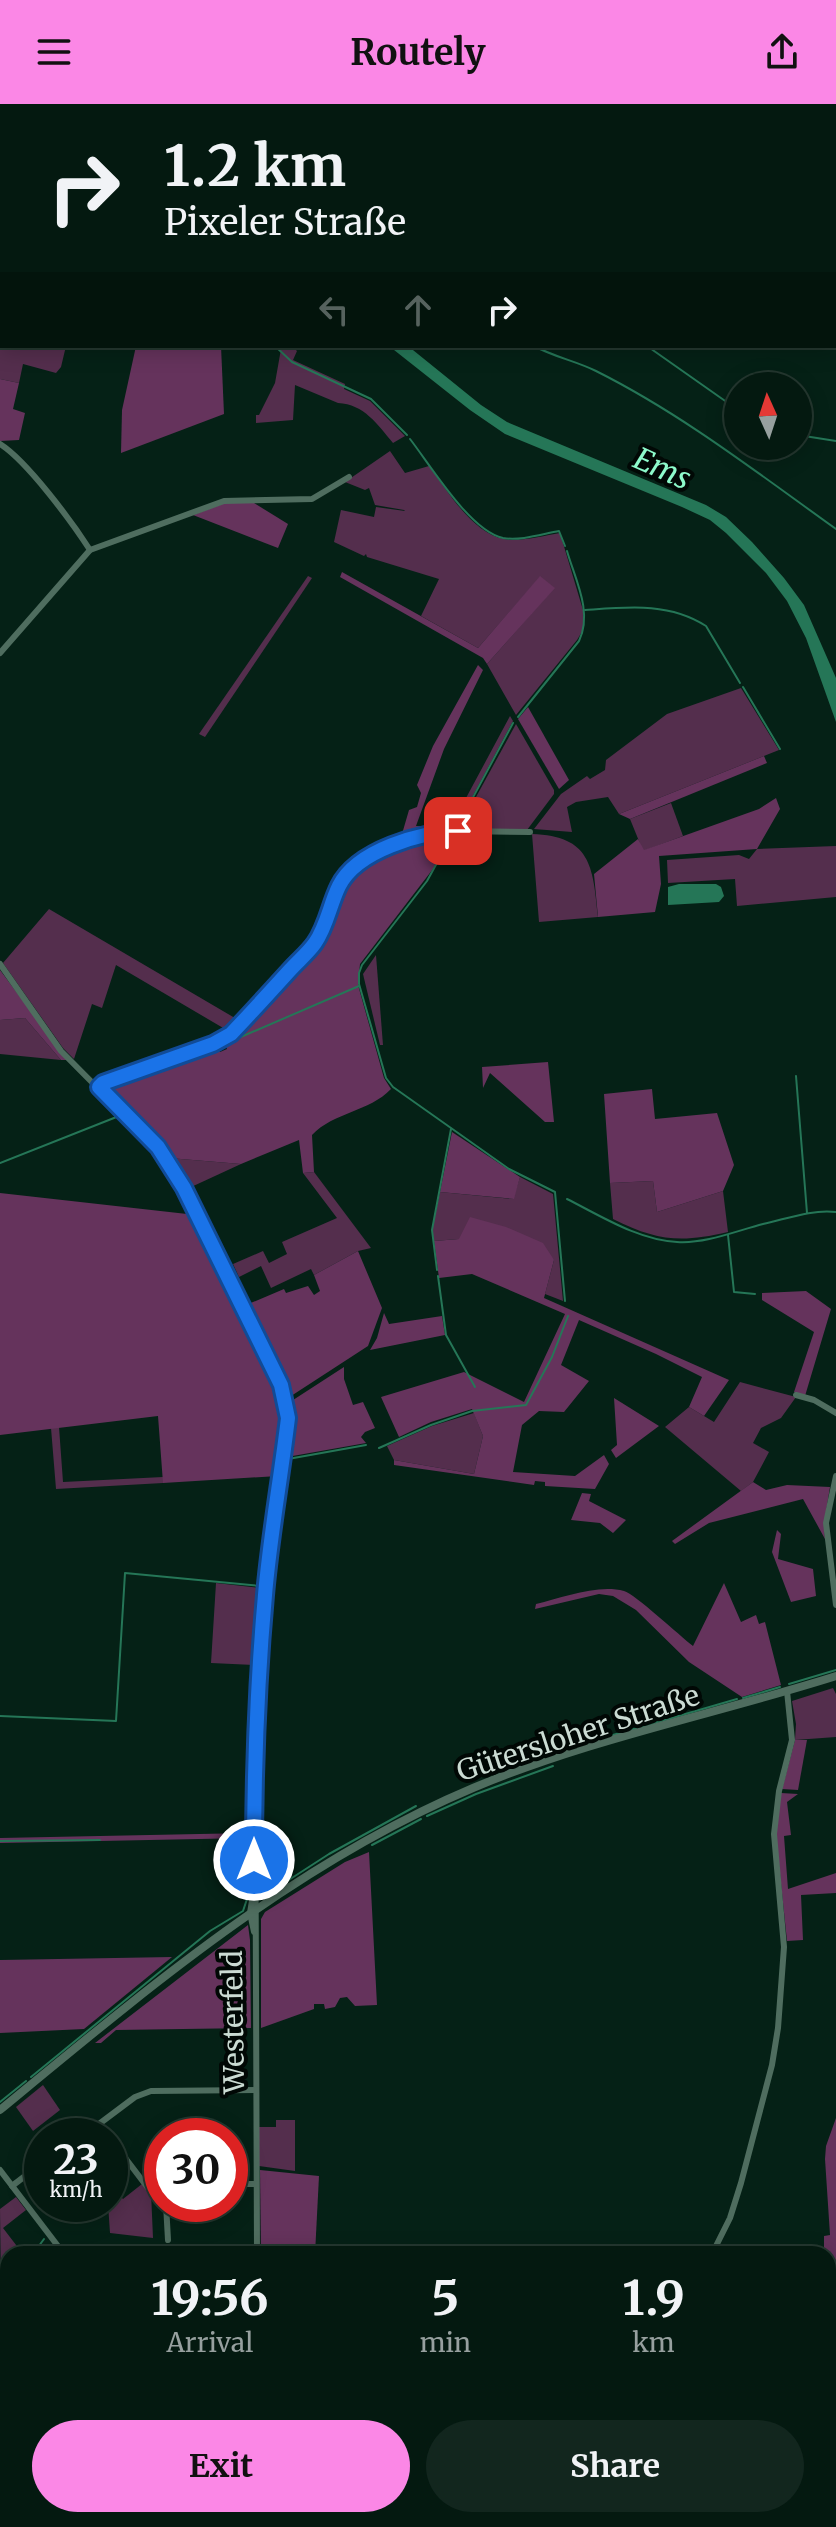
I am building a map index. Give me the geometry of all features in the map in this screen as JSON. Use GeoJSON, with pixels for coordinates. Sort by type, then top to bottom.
{"type":"FeatureCollection","features":[{"type":"Feature","properties":{"kind":"main road","name":"Gütersloher Straße"},"geometry":{"type":"LineString","coordinates":[[0,2110],[186,1960],[254,1911],[359,1844],[409,1817],[474,1787],[540,1763],[836,1676]]}},
{"type":"Feature","properties":{"kind":"street"},"geometry":{"type":"LineString","coordinates":[[0,444],[27,468],[90,550]]}},
{"type":"Feature","properties":{"kind":"street"},"geometry":{"type":"LineString","coordinates":[[0,653],[90,550],[231,500],[312,499],[349,477]]}},
{"type":"Feature","properties":{"kind":"street"},"geometry":{"type":"LineString","coordinates":[[99,1087],[213,1044],[231,1034],[315,943],[345,876],[377,852],[411,839],[450,831],[530,832]]}},
{"type":"Feature","properties":{"kind":"street"},"geometry":{"type":"LineString","coordinates":[[0,964],[61,1051],[158,1147],[184,1188],[281,1385],[287,1405],[257,1688],[254,1911]]}},
{"type":"Feature","properties":{"kind":"street"},"geometry":{"type":"LineString","coordinates":[[796,1395],[814,1400],[836,1413]]}},
{"type":"Feature","properties":{"kind":"street"},"geometry":{"type":"LineString","coordinates":[[836,1476],[826,1523],[836,1605]]}},
{"type":"Feature","properties":{"kind":"street"},"geometry":{"type":"LineString","coordinates":[[716,2246],[730,2218],[741,2183],[775,2052],[784,1947],[774,1834],[779,1791],[792,1740],[787,1691]]}},
{"type":"Feature","properties":{"kind":"street","name":"Westerfeld"},"geometry":{"type":"LineString","coordinates":[[254,1911],[257,2246]]}},
{"type":"Feature","properties":{"kind":"street"},"geometry":{"type":"LineString","coordinates":[[107,2118],[135,2097],[151,2091],[256,2090]]}},
{"type":"Feature","properties":{"kind":"street"},"geometry":{"type":"LineString","coordinates":[[128,2162],[144,2183]]}},
{"type":"Feature","properties":{"kind":"street"},"geometry":{"type":"LineString","coordinates":[[0,2170],[58,2246]]}},
{"type":"Feature","properties":{"kind":"street"},"geometry":{"type":"LineString","coordinates":[[12,2186],[24,2177]]}},
{"type":"Feature","properties":{"kind":"street"},"geometry":{"type":"LineString","coordinates":[[248,2184],[256,2184]]}},
{"type":"Feature","properties":{"kind":"street"},"geometry":{"type":"LineString","coordinates":[[167,2222],[168,2240]]}},
{"type":"Feature","properties":{"kind":"shaded area"},"geometry":{"type":"Polygon","coordinates":[[[0,348],[66,348],[61,367],[56,373],[23,364],[19,383],[0,379],[0,348]]]}},
{"type":"Feature","properties":{"kind":"shaded area"},"geometry":{"type":"Polygon","coordinates":[[[136,348],[221,348],[224,414],[121,453],[122,410],[136,348]]]}},
{"type":"Feature","properties":{"kind":"shaded area"},"geometry":{"type":"Polygon","coordinates":[[[294,348],[297,351],[293,360],[345,384],[344,389],[370,401],[405,436],[393,443],[363,411],[295,385],[293,420],[256,423],[256,415],[259,415],[275,383],[281,349],[294,348]]]}},
{"type":"Feature","properties":{"kind":"shaded area"},"geometry":{"type":"Polygon","coordinates":[[[392,348],[410,348],[507,422],[706,505],[726,517],[784,578],[804,605],[836,678],[836,722],[806,638],[787,601],[766,573],[726,533],[710,520],[682,507],[505,434],[392,348]]]}},
{"type":"Feature","properties":{"kind":"shaded area"},"geometry":{"type":"Polygon","coordinates":[[[0,379],[19,383],[13,409],[25,413],[19,440],[0,441],[0,379]]]}},
{"type":"Feature","properties":{"kind":"shaded area"},"geometry":{"type":"Polygon","coordinates":[[[390,451],[405,473],[429,466],[471,520],[492,535],[518,540],[560,533],[583,610],[583,630],[516,715],[487,664],[554,588],[540,577],[478,648],[421,616],[439,579],[367,557],[366,554],[364,556],[334,542],[341,510],[374,517],[376,507],[405,511],[375,505],[369,488],[365,490],[345,482],[390,451]]]}},
{"type":"Feature","properties":{"kind":"shaded area"},"geometry":{"type":"Polygon","coordinates":[[[225,503],[254,503],[288,524],[278,548],[193,515],[225,503]]]}},
{"type":"Feature","properties":{"kind":"shaded area"},"geometry":{"type":"Polygon","coordinates":[[[342,572],[478,648],[540,576],[555,588],[487,664],[483,658],[340,577],[342,572]]]}},
{"type":"Feature","properties":{"kind":"shaded area"},"geometry":{"type":"Polygon","coordinates":[[[308,576],[312,578],[205,737],[199,734],[308,576]]]}},
{"type":"Feature","properties":{"kind":"shaded area"},"geometry":{"type":"Polygon","coordinates":[[[478,665],[483,670],[444,749],[416,826],[438,826],[438,831],[406,838],[402,834],[409,810],[417,807],[421,793],[417,785],[433,746],[478,665]]]}},
{"type":"Feature","properties":{"kind":"shaded area"},"geometry":{"type":"Polygon","coordinates":[[[741,688],[779,750],[619,814],[608,797],[576,802],[567,807],[572,832],[534,829],[561,794],[587,776],[590,779],[605,770],[606,760],[667,714],[741,688]]]}},
{"type":"Feature","properties":{"kind":"shaded area"},"geometry":{"type":"Polygon","coordinates":[[[528,707],[569,780],[559,789],[518,719],[528,707]]]}},
{"type":"Feature","properties":{"kind":"shaded area"},"geometry":{"type":"Polygon","coordinates":[[[510,716],[513,721],[455,829],[438,831],[438,826],[451,826],[510,716]]]}},
{"type":"Feature","properties":{"kind":"shaded area"},"geometry":{"type":"Polygon","coordinates":[[[516,724],[554,794],[527,830],[459,828],[516,724]]]}},
{"type":"Feature","properties":{"kind":"shaded area"},"geometry":{"type":"Polygon","coordinates":[[[764,756],[767,763],[630,819],[619,814],[764,756]]]}},
{"type":"Feature","properties":{"kind":"shaded area"},"geometry":{"type":"Polygon","coordinates":[[[776,798],[780,809],[757,849],[659,856],[661,884],[655,912],[598,917],[594,874],[638,839],[644,850],[759,809],[776,798]]]}},
{"type":"Feature","properties":{"kind":"shaded area"},"geometry":{"type":"Polygon","coordinates":[[[671,803],[683,836],[643,851],[630,819],[671,803]]]}},
{"type":"Feature","properties":{"kind":"shaded area"},"geometry":{"type":"Polygon","coordinates":[[[453,833],[436,865],[360,964],[358,985],[384,1078],[391,1089],[372,1103],[331,1121],[312,1135],[314,1172],[303,1173],[299,1140],[241,1164],[169,1158],[106,1088],[216,1049],[220,1052],[227,1049],[224,1041],[305,957],[346,878],[378,854],[399,845],[453,833]]]}},
{"type":"Feature","properties":{"kind":"shaded area"},"geometry":{"type":"Polygon","coordinates":[[[532,834],[566,841],[585,857],[594,883],[598,917],[539,922],[532,834]]]}},
{"type":"Feature","properties":{"kind":"shaded area"},"geometry":{"type":"Polygon","coordinates":[[[836,846],[836,897],[737,906],[735,879],[668,883],[667,860],[739,855],[749,859],[757,849],[836,846]]]}},
{"type":"Feature","properties":{"kind":"shaded area"},"geometry":{"type":"Polygon","coordinates":[[[716,884],[721,887],[724,896],[719,902],[668,905],[668,887],[716,884]]]}},
{"type":"Feature","properties":{"kind":"shaded area"},"geometry":{"type":"Polygon","coordinates":[[[49,909],[240,1021],[230,1032],[116,965],[102,1008],[92,1004],[74,1059],[3,963],[49,909]]]}},
{"type":"Feature","properties":{"kind":"shaded area"},"geometry":{"type":"Polygon","coordinates":[[[376,955],[383,1045],[380,1045],[363,974],[376,955]]]}},
{"type":"Feature","properties":{"kind":"shaded area"},"geometry":{"type":"Polygon","coordinates":[[[0,970],[67,1060],[61,1060],[25,1018],[0,1020],[0,970]]]}},
{"type":"Feature","properties":{"kind":"shaded area"},"geometry":{"type":"Polygon","coordinates":[[[25,1018],[61,1060],[0,1054],[0,1020],[25,1018]]]}},
{"type":"Feature","properties":{"kind":"shaded area"},"geometry":{"type":"Polygon","coordinates":[[[548,1062],[554,1122],[545,1122],[490,1073],[483,1088],[482,1067],[548,1062]]]}},
{"type":"Feature","properties":{"kind":"shaded area"},"geometry":{"type":"Polygon","coordinates":[[[652,1089],[655,1119],[717,1113],[734,1165],[723,1191],[657,1212],[653,1181],[610,1183],[604,1094],[652,1089]]]}},
{"type":"Feature","properties":{"kind":"shaded area"},"geometry":{"type":"Polygon","coordinates":[[[452,1132],[520,1177],[514,1199],[440,1192],[452,1132]]]}},
{"type":"Feature","properties":{"kind":"shaded area"},"geometry":{"type":"Polygon","coordinates":[[[169,1158],[241,1164],[189,1188],[169,1158]]]}},
{"type":"Feature","properties":{"kind":"shaded area"},"geometry":{"type":"Polygon","coordinates":[[[314,1172],[371,1248],[358,1251],[314,1275],[311,1269],[271,1288],[261,1266],[239,1277],[233,1264],[263,1251],[269,1263],[287,1254],[282,1242],[337,1218],[303,1173],[314,1172]]]}},
{"type":"Feature","properties":{"kind":"shaded area"},"geometry":{"type":"Polygon","coordinates":[[[520,1177],[553,1194],[563,1301],[545,1294],[554,1260],[459,1239],[434,1241],[432,1230],[440,1192],[513,1199],[520,1177]]]}},
{"type":"Feature","properties":{"kind":"shaded area"},"geometry":{"type":"Polygon","coordinates":[[[653,1181],[657,1212],[723,1191],[728,1232],[696,1238],[669,1238],[643,1232],[613,1219],[610,1183],[653,1181]]]}},
{"type":"Feature","properties":{"kind":"shaded area"},"geometry":{"type":"Polygon","coordinates":[[[0,1193],[196,1215],[277,1386],[284,1419],[278,1476],[163,1483],[158,1416],[0,1435],[0,1193]]]}},
{"type":"Feature","properties":{"kind":"shaded area"},"geometry":{"type":"Polygon","coordinates":[[[470,1217],[506,1227],[543,1243],[554,1260],[544,1298],[729,1380],[704,1416],[689,1407],[702,1377],[579,1320],[561,1365],[589,1381],[564,1412],[539,1411],[522,1425],[513,1472],[575,1476],[604,1455],[609,1464],[595,1489],[545,1486],[545,1482],[535,1481],[534,1485],[394,1465],[394,1460],[474,1474],[483,1436],[472,1409],[431,1422],[399,1437],[381,1397],[464,1372],[524,1402],[565,1314],[472,1274],[439,1278],[434,1241],[459,1239],[470,1217]]]}},
{"type":"Feature","properties":{"kind":"shaded area"},"geometry":{"type":"Polygon","coordinates":[[[358,1251],[382,1308],[368,1346],[288,1398],[246,1305],[284,1289],[286,1293],[308,1286],[314,1295],[320,1291],[314,1275],[358,1251]]]}},
{"type":"Feature","properties":{"kind":"shaded area"},"geometry":{"type":"Polygon","coordinates":[[[806,1291],[831,1309],[805,1396],[794,1392],[814,1332],[762,1300],[762,1293],[806,1291]]]}},
{"type":"Feature","properties":{"kind":"shaded area"},"geometry":{"type":"Polygon","coordinates":[[[384,1313],[389,1324],[442,1316],[445,1335],[370,1350],[384,1313]]]}},
{"type":"Feature","properties":{"kind":"shaded area"},"geometry":{"type":"Polygon","coordinates":[[[344,1367],[344,1379],[353,1405],[363,1402],[375,1428],[361,1437],[366,1443],[287,1457],[292,1417],[290,1402],[344,1367]]]}},
{"type":"Feature","properties":{"kind":"shaded area"},"geometry":{"type":"Polygon","coordinates":[[[740,1382],[796,1397],[781,1418],[761,1428],[753,1443],[769,1452],[753,1482],[741,1491],[665,1427],[689,1407],[714,1422],[740,1382]]]}},
{"type":"Feature","properties":{"kind":"shaded area"},"geometry":{"type":"Polygon","coordinates":[[[614,1398],[659,1426],[616,1458],[611,1450],[617,1445],[614,1398]]]}},
{"type":"Feature","properties":{"kind":"shaded area"},"geometry":{"type":"Polygon","coordinates":[[[474,1413],[483,1436],[474,1474],[394,1460],[387,1446],[432,1426],[474,1413]]]}},
{"type":"Feature","properties":{"kind":"shaded area"},"geometry":{"type":"Polygon","coordinates":[[[59,1427],[63,1482],[163,1477],[163,1483],[56,1489],[51,1428],[59,1427]]]}},
{"type":"Feature","properties":{"kind":"shaded area"},"geometry":{"type":"Polygon","coordinates":[[[753,1482],[766,1490],[787,1485],[830,1487],[824,1524],[825,1539],[803,1499],[709,1523],[675,1544],[672,1541],[753,1482]]]}},
{"type":"Feature","properties":{"kind":"shaded area"},"geometry":{"type":"Polygon","coordinates":[[[582,1493],[591,1494],[589,1501],[626,1520],[613,1533],[600,1523],[571,1520],[582,1493]]]}},
{"type":"Feature","properties":{"kind":"shaded area"},"geometry":{"type":"Polygon","coordinates":[[[777,1530],[781,1534],[778,1559],[813,1569],[816,1596],[791,1602],[772,1552],[777,1530]]]}},
{"type":"Feature","properties":{"kind":"shaded area"},"geometry":{"type":"Polygon","coordinates":[[[216,1583],[260,1588],[254,1665],[211,1663],[216,1583]]]}},
{"type":"Feature","properties":{"kind":"shaded area"},"geometry":{"type":"Polygon","coordinates":[[[724,1583],[741,1622],[756,1615],[759,1624],[765,1622],[781,1685],[742,1697],[689,1662],[636,1610],[613,1596],[599,1594],[535,1609],[536,1604],[580,1593],[603,1589],[624,1591],[693,1646],[724,1583]]]}},
{"type":"Feature","properties":{"kind":"shaded area"},"geometry":{"type":"Polygon","coordinates":[[[833,1688],[836,1694],[836,1737],[795,1740],[792,1701],[833,1688]]]}},
{"type":"Feature","properties":{"kind":"shaded area"},"geometry":{"type":"Polygon","coordinates":[[[795,1740],[807,1740],[798,1790],[782,1789],[795,1740]]]}},
{"type":"Feature","properties":{"kind":"shaded area"},"geometry":{"type":"Polygon","coordinates":[[[781,1793],[798,1794],[787,1802],[791,1835],[784,1836],[788,1889],[836,1873],[836,1893],[801,1895],[803,1940],[787,1941],[776,1835],[781,1793]]]}},
{"type":"Feature","properties":{"kind":"shaded area"},"geometry":{"type":"Polygon","coordinates":[[[249,1833],[249,1838],[0,1843],[0,1838],[249,1833]]]}},
{"type":"Feature","properties":{"kind":"shaded area"},"geometry":{"type":"Polygon","coordinates":[[[369,1852],[377,2005],[355,2006],[347,1997],[340,1998],[335,2007],[325,2009],[324,2004],[314,2004],[314,2009],[261,2028],[261,1919],[265,1912],[345,1862],[369,1852]]]}},
{"type":"Feature","properties":{"kind":"shaded area"},"geometry":{"type":"Polygon","coordinates":[[[248,1925],[251,2028],[116,2030],[101,2043],[95,2043],[248,1925]]]}},
{"type":"Feature","properties":{"kind":"shaded area"},"geometry":{"type":"Polygon","coordinates":[[[172,1957],[84,2029],[0,2033],[0,1960],[172,1957]]]}},
{"type":"Feature","properties":{"kind":"shaded area"},"geometry":{"type":"Polygon","coordinates":[[[43,2085],[60,2110],[50,2118],[24,2118],[16,2107],[43,2085]]]}},
{"type":"Feature","properties":{"kind":"shaded area"},"geometry":{"type":"Polygon","coordinates":[[[836,2118],[836,2246],[824,2246],[824,2236],[830,2235],[826,2146],[836,2118]]]}},
{"type":"Feature","properties":{"kind":"shaded area"},"geometry":{"type":"Polygon","coordinates":[[[276,2120],[295,2120],[295,2171],[259,2166],[259,2127],[276,2127],[276,2120]]]}},
{"type":"Feature","properties":{"kind":"shaded area"},"geometry":{"type":"Polygon","coordinates":[[[260,2170],[319,2176],[315,2246],[261,2246],[260,2170]]]}},
{"type":"Feature","properties":{"kind":"shaded area"},"geometry":{"type":"Polygon","coordinates":[[[142,2184],[144,2186],[144,2222],[152,2222],[153,2238],[110,2233],[109,2222],[128,2222],[128,2195],[142,2184]]]}},
{"type":"Feature","properties":{"kind":"shaded area"},"geometry":{"type":"Polygon","coordinates":[[[16,2197],[24,2212],[3,2228],[17,2246],[0,2246],[0,2209],[16,2197]]]}},
{"type":"Feature","properties":{"kind":"waterway"},"geometry":{"type":"LineString","coordinates":[[277,348],[292,362],[371,399],[407,435]]}},
{"type":"Feature","properties":{"kind":"waterway"},"geometry":{"type":"LineString","coordinates":[[538,348],[596,371],[659,406],[836,529]]}},
{"type":"Feature","properties":{"kind":"waterway"},"geometry":{"type":"LineString","coordinates":[[650,348],[724,400]]}},
{"type":"Feature","properties":{"kind":"waterway"},"geometry":{"type":"LineString","coordinates":[[812,437],[836,441]]}},
{"type":"Feature","properties":{"kind":"waterway"},"geometry":{"type":"LineString","coordinates":[[410,439],[452,496],[490,533],[517,539],[559,531],[565,546]]}},
{"type":"Feature","properties":{"kind":"waterway"},"geometry":{"type":"LineString","coordinates":[[518,717],[579,641],[583,630],[581,596],[567,551]]}},
{"type":"Feature","properties":{"kind":"waterway"},"geometry":{"type":"LineString","coordinates":[[585,610],[647,608],[692,618],[706,626],[740,683]]}},
{"type":"Feature","properties":{"kind":"waterway"},"geometry":{"type":"LineString","coordinates":[[743,687],[780,749]]}},
{"type":"Feature","properties":{"kind":"waterway"},"geometry":{"type":"LineString","coordinates":[[457,827],[513,723]]}},
{"type":"Feature","properties":{"kind":"waterway"},"geometry":{"type":"LineString","coordinates":[[453,834],[427,881],[362,965],[359,984],[386,1078],[393,1087],[509,1169],[555,1192],[565,1301]]}},
{"type":"Feature","properties":{"kind":"waterway"},"geometry":{"type":"LineString","coordinates":[[220,1046],[359,986]]}},
{"type":"Feature","properties":{"kind":"waterway"},"geometry":{"type":"LineString","coordinates":[[106,1086],[215,1048]]}},
{"type":"Feature","properties":{"kind":"waterway"},"geometry":{"type":"LineString","coordinates":[[796,1076],[807,1213]]}},
{"type":"Feature","properties":{"kind":"waterway"},"geometry":{"type":"LineString","coordinates":[[0,1163],[119,1116],[119,1113]]}},
{"type":"Feature","properties":{"kind":"waterway"},"geometry":{"type":"LineString","coordinates":[[437,1270],[432,1230],[451,1129]]}},
{"type":"Feature","properties":{"kind":"waterway"},"geometry":{"type":"LineString","coordinates":[[567,1199],[634,1232],[677,1242],[709,1239],[808,1213],[836,1212]]}},
{"type":"Feature","properties":{"kind":"waterway"},"geometry":{"type":"LineString","coordinates":[[728,1235],[734,1292],[755,1294]]}},
{"type":"Feature","properties":{"kind":"waterway"},"geometry":{"type":"LineString","coordinates":[[438,1276],[446,1335],[475,1387]]}},
{"type":"Feature","properties":{"kind":"waterway"},"geometry":{"type":"LineString","coordinates":[[379,1448],[472,1411],[526,1405],[552,1357],[568,1316]]}},
{"type":"Feature","properties":{"kind":"waterway"},"geometry":{"type":"LineString","coordinates":[[288,1459],[366,1445]]}},
{"type":"Feature","properties":{"kind":"waterway"},"geometry":{"type":"LineString","coordinates":[[0,1716],[116,1721],[125,1573],[260,1586]]}},
{"type":"Feature","properties":{"kind":"waterway"},"geometry":{"type":"LineString","coordinates":[[789,1684],[836,1670]]}},
{"type":"Feature","properties":{"kind":"waterway"},"geometry":{"type":"LineString","coordinates":[[743,1698],[780,1687]]}},
{"type":"Feature","properties":{"kind":"waterway"},"geometry":{"type":"LineString","coordinates":[[544,1755],[737,1699]]}},
{"type":"Feature","properties":{"kind":"waterway"},"geometry":{"type":"LineString","coordinates":[[427,1816],[553,1766]]}},
{"type":"Feature","properties":{"kind":"waterway"},"geometry":{"type":"LineString","coordinates":[[264,1896],[329,1854],[416,1806]]}},
{"type":"Feature","properties":{"kind":"waterway"},"geometry":{"type":"LineString","coordinates":[[372,1845],[421,1819]]}},
{"type":"Feature","properties":{"kind":"waterway"},"geometry":{"type":"LineString","coordinates":[[0,1841],[100,1840]]}},
{"type":"Feature","properties":{"kind":"waterway"},"geometry":{"type":"LineString","coordinates":[[31,2077],[210,1931],[243,1911],[248,1896]]}},
{"type":"Feature","properties":{"kind":"waterway"},"geometry":{"type":"LineString","coordinates":[[0,2102],[26,2081]]}},
{"type":"Feature","properties":{"kind":"waterway"},"geometry":{"type":"LineString","coordinates":[[39,2246],[44,2239]]}},
{"type":"Feature","properties":{"kind":"route"},"geometry":{"type":"LineString","coordinates":[[254,1860],[259,1661],[288,1418],[287,1405],[281,1385],[184,1188],[158,1147],[99,1087],[213,1044],[231,1034],[315,943],[338,888],[355,867],[398,843],[458,831]]}},
{"type":"Feature","properties":{"kind":"water label","name":"Ems"},"geometry":{"type":"Point","coordinates":[662,469]}}]}
